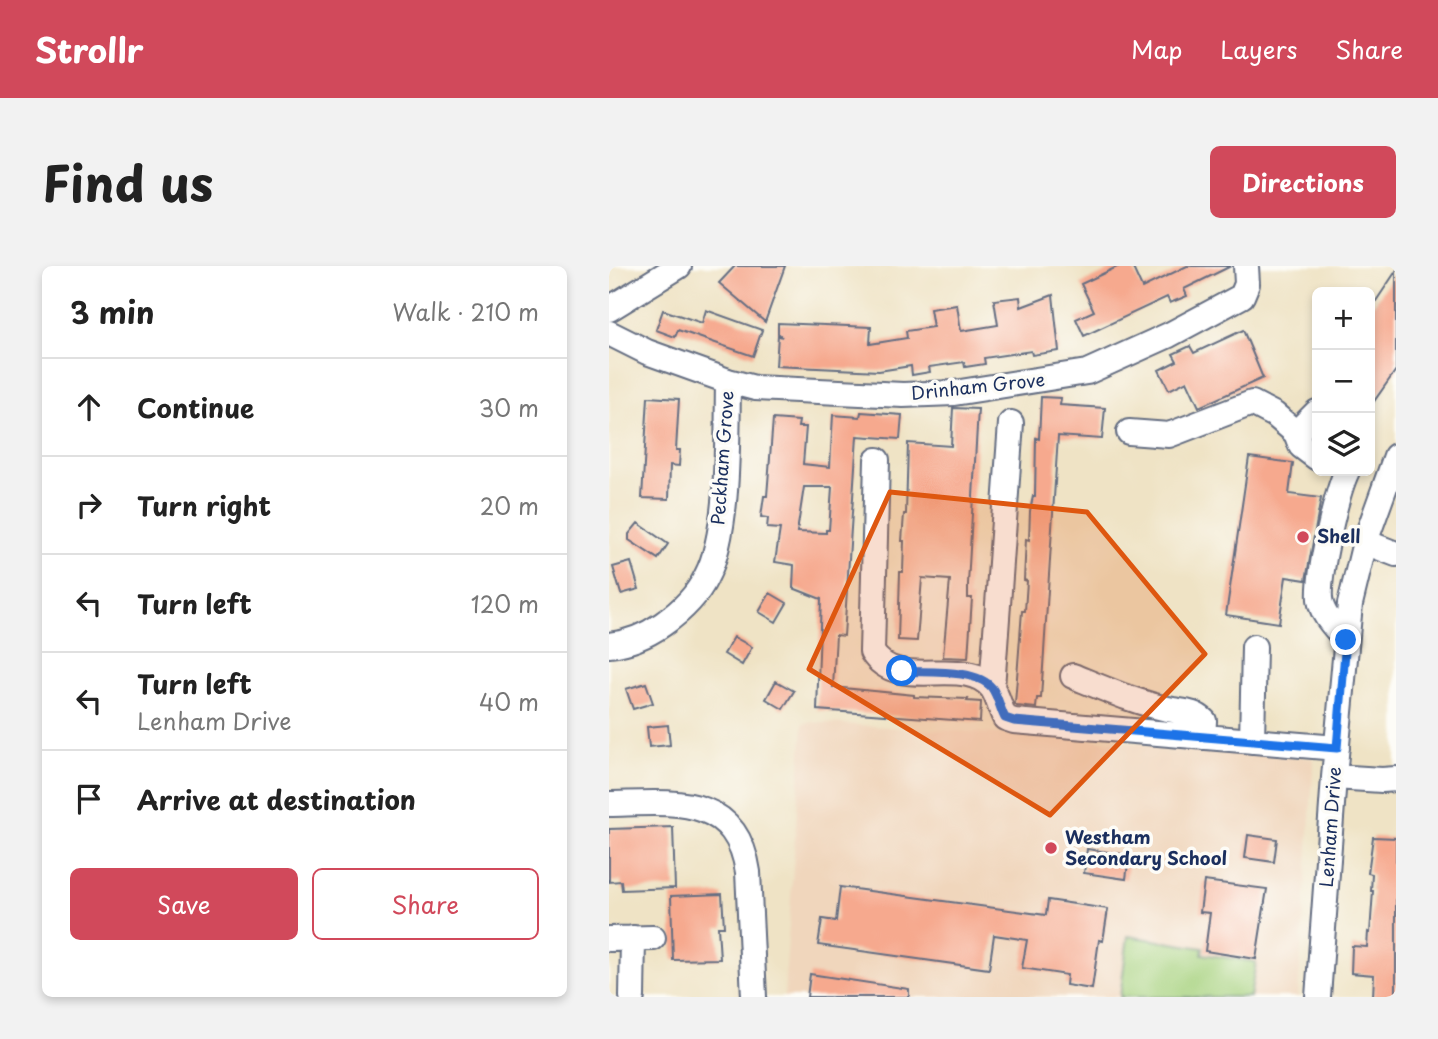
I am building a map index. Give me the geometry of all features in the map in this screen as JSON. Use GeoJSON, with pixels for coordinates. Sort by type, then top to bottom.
{"type":"FeatureCollection","features":[{"type":"Feature","properties":{"kind":"street"},"geometry":{"type":"LineString","coordinates":[[609,309],[679,266]]}},
{"type":"Feature","properties":{"kind":"street","name":"Drinham Grove"},"geometry":{"type":"LineString","coordinates":[[609,333],[647,352],[728,382],[755,387],[788,391],[903,395],[954,393],[1087,372],[1170,335],[1242,296],[1247,275]]}},
{"type":"Feature","properties":{"kind":"street","name":"Peckham Grove"},"geometry":{"type":"LineString","coordinates":[[609,645],[641,637],[671,619],[694,597],[707,577],[722,517],[728,382]]}},
{"type":"Feature","properties":{"kind":"street"},"geometry":{"type":"LineString","coordinates":[[1129,432],[1169,435],[1252,403],[1275,415],[1311,420],[1300,446],[1312,454]]}},
{"type":"Feature","properties":{"kind":"street"},"geometry":{"type":"LineString","coordinates":[[1011,424],[992,688],[1005,718],[1014,721],[1337,748]]}},
{"type":"Feature","properties":{"kind":"street","name":"Lenham Drive"},"geometry":{"type":"LineString","coordinates":[[1318,997],[1350,604],[1365,542],[1396,456]]}},
{"type":"Feature","properties":{"kind":"street"},"geometry":{"type":"LineString","coordinates":[[877,460],[872,652],[883,666],[892,670],[968,675],[992,688]]}},
{"type":"Feature","properties":{"kind":"street"},"geometry":{"type":"LineString","coordinates":[[1342,476],[1329,535],[1320,599],[1328,618],[1346,640]]}},
{"type":"Feature","properties":{"kind":"street"},"geometry":{"type":"LineString","coordinates":[[1347,476],[1380,499]]}},
{"type":"Feature","properties":{"kind":"street"},"geometry":{"type":"LineString","coordinates":[[1365,542],[1396,554]]}},
{"type":"Feature","properties":{"kind":"street"},"geometry":{"type":"LineString","coordinates":[[1252,741],[1254,646]]}},
{"type":"Feature","properties":{"kind":"street"},"geometry":{"type":"LineString","coordinates":[[1073,676],[1169,710],[1198,714],[1204,721],[1203,737]]}},
{"type":"Feature","properties":{"kind":"street"},"geometry":{"type":"LineString","coordinates":[[1334,777],[1396,779]]}},
{"type":"Feature","properties":{"kind":"street"},"geometry":{"type":"LineString","coordinates":[[609,804],[671,802],[695,806],[717,817],[735,835],[746,859],[748,872],[754,997]]}},
{"type":"Feature","properties":{"kind":"street"},"geometry":{"type":"LineString","coordinates":[[631,939],[632,997]]}},
{"type":"Feature","properties":{"kind":"highlighted area"},"geometry":{"type":"Polygon","coordinates":[[[890,492],[1087,512],[1205,654],[1050,815],[809,669],[890,492]]]}},
{"type":"Feature","properties":{"kind":"shaded area","name":"Westham Secondary School"},"geometry":{"type":"Polygon","coordinates":[[[810,722],[1139,743],[1314,758],[1298,997],[784,997],[803,724],[810,722]]]}},
{"type":"Feature","properties":{"kind":"green space"},"geometry":{"type":"Polygon","coordinates":[[[1128,936],[1203,948],[1202,954],[1256,962],[1250,997],[1120,997],[1128,936]]]}},
{"type":"Feature","properties":{"kind":"building"},"geometry":{"type":"Polygon","coordinates":[[[735,266],[785,266],[765,322],[719,283],[735,266]]]}},
{"type":"Feature","properties":{"kind":"building"},"geometry":{"type":"Polygon","coordinates":[[[1119,266],[1132,266],[1142,288],[1187,266],[1231,266],[1184,289],[1187,296],[1170,303],[1167,297],[1084,336],[1076,319],[1094,311],[1081,284],[1119,266]]]}},
{"type":"Feature","properties":{"kind":"building"},"geometry":{"type":"Polygon","coordinates":[[[1396,271],[1396,370],[1375,400],[1375,350],[1375,302],[1396,271]]]}},
{"type":"Feature","properties":{"kind":"building"},"geometry":{"type":"Polygon","coordinates":[[[1053,295],[1059,351],[1032,355],[1031,351],[984,358],[985,364],[965,367],[964,362],[929,367],[930,372],[912,375],[911,366],[879,371],[776,366],[778,335],[782,337],[778,333],[778,323],[871,327],[870,344],[907,338],[906,331],[933,327],[930,309],[957,305],[961,331],[998,325],[994,300],[1020,297],[1021,307],[1053,295]]]}},
{"type":"Feature","properties":{"kind":"building"},"geometry":{"type":"Polygon","coordinates":[[[663,310],[702,323],[706,310],[762,330],[753,356],[678,330],[675,337],[656,330],[663,310]]]}},
{"type":"Feature","properties":{"kind":"building"},"geometry":{"type":"Polygon","coordinates":[[[1243,330],[1263,378],[1199,407],[1187,381],[1169,390],[1159,370],[1177,361],[1173,354],[1190,346],[1194,353],[1243,330]]]}},
{"type":"Feature","properties":{"kind":"building"},"geometry":{"type":"Polygon","coordinates":[[[648,397],[679,399],[676,450],[680,450],[679,466],[670,465],[669,499],[642,498],[648,397]]]}},
{"type":"Feature","properties":{"kind":"building"},"geometry":{"type":"Polygon","coordinates":[[[1041,397],[1061,398],[1060,405],[1105,408],[1102,439],[1058,436],[1041,698],[1037,698],[1036,708],[1015,704],[1027,581],[1024,580],[1026,539],[1029,540],[1030,511],[1035,496],[1036,438],[1039,439],[1041,397]]]}},
{"type":"Feature","properties":{"kind":"building"},"geometry":{"type":"Polygon","coordinates":[[[953,408],[978,409],[968,584],[968,598],[972,598],[968,658],[943,657],[950,580],[922,578],[917,641],[898,640],[908,443],[951,446],[953,408]]]}},
{"type":"Feature","properties":{"kind":"building"},"geometry":{"type":"Polygon","coordinates":[[[861,412],[902,415],[900,439],[857,436],[844,636],[836,635],[833,687],[981,702],[980,722],[817,710],[821,599],[793,588],[794,565],[775,562],[780,529],[767,528],[768,518],[761,517],[764,496],[767,496],[773,419],[799,421],[798,427],[806,427],[803,464],[830,467],[833,415],[860,417],[861,412]],[[804,487],[797,532],[826,533],[826,530],[829,530],[832,487],[804,487]]]}},
{"type":"Feature","properties":{"kind":"building"},"geometry":{"type":"Polygon","coordinates":[[[1249,457],[1293,463],[1289,494],[1321,498],[1306,580],[1286,577],[1279,623],[1226,615],[1249,457]]]}},
{"type":"Feature","properties":{"kind":"building"},"geometry":{"type":"Polygon","coordinates":[[[638,523],[668,544],[658,559],[629,540],[629,534],[638,523]]]}},
{"type":"Feature","properties":{"kind":"building"},"geometry":{"type":"Polygon","coordinates":[[[631,562],[639,589],[621,594],[613,567],[631,562]]]}},
{"type":"Feature","properties":{"kind":"building"},"geometry":{"type":"Polygon","coordinates":[[[770,593],[787,603],[776,622],[759,612],[770,593]]]}},
{"type":"Feature","properties":{"kind":"building"},"geometry":{"type":"Polygon","coordinates":[[[734,637],[752,647],[742,665],[724,654],[734,637]]]}},
{"type":"Feature","properties":{"kind":"building"},"geometry":{"type":"Polygon","coordinates":[[[776,681],[794,691],[783,709],[766,699],[776,681]]]}},
{"type":"Feature","properties":{"kind":"building"},"geometry":{"type":"Polygon","coordinates":[[[646,683],[653,703],[633,709],[626,689],[646,683]]]}},
{"type":"Feature","properties":{"kind":"building"},"geometry":{"type":"Polygon","coordinates":[[[668,725],[670,745],[649,747],[647,727],[668,725]]]}},
{"type":"Feature","properties":{"kind":"building"},"geometry":{"type":"Polygon","coordinates":[[[673,827],[675,888],[622,890],[621,881],[609,882],[609,829],[673,827]]]}},
{"type":"Feature","properties":{"kind":"building"},"geometry":{"type":"Polygon","coordinates":[[[1248,835],[1277,839],[1274,862],[1245,858],[1248,835]]]}},
{"type":"Feature","properties":{"kind":"building"},"geometry":{"type":"Polygon","coordinates":[[[1373,837],[1396,838],[1396,997],[1373,997],[1374,975],[1351,973],[1352,946],[1367,947],[1368,932],[1370,933],[1373,891],[1372,874],[1368,873],[1373,837]]]}},
{"type":"Feature","properties":{"kind":"building"},"geometry":{"type":"Polygon","coordinates":[[[1087,849],[1129,855],[1126,879],[1084,873],[1087,849]]]}},
{"type":"Feature","properties":{"kind":"building"},"geometry":{"type":"Polygon","coordinates":[[[1204,881],[1267,889],[1256,959],[1205,951],[1210,913],[1200,912],[1204,881]]]}},
{"type":"Feature","properties":{"kind":"building"},"geometry":{"type":"Polygon","coordinates":[[[840,887],[1046,915],[1048,900],[1108,909],[1103,941],[1099,940],[1092,989],[1066,985],[1067,975],[1022,968],[1027,940],[994,935],[989,969],[818,945],[822,919],[836,921],[840,887]]]}},
{"type":"Feature","properties":{"kind":"building"},"geometry":{"type":"Polygon","coordinates":[[[722,894],[724,927],[718,927],[720,959],[673,960],[671,896],[722,894]]]}},
{"type":"Feature","properties":{"kind":"building"},"geometry":{"type":"Polygon","coordinates":[[[810,974],[909,989],[909,997],[807,997],[810,974]]]}},
{"type":"Feature","properties":{"kind":"place","name":"Shell"},"geometry":{"type":"Point","coordinates":[1303,537]}},
{"type":"Feature","properties":{"kind":"place","name":"Westham Secondary School"},"geometry":{"type":"Point","coordinates":[1051,848]}},
{"type":"Feature","properties":{"kind":"route"},"geometry":{"type":"LineString","coordinates":[[902,671],[968,675],[984,682],[992,688],[1005,718],[1014,721],[1337,748],[1346,640]]}}]}
